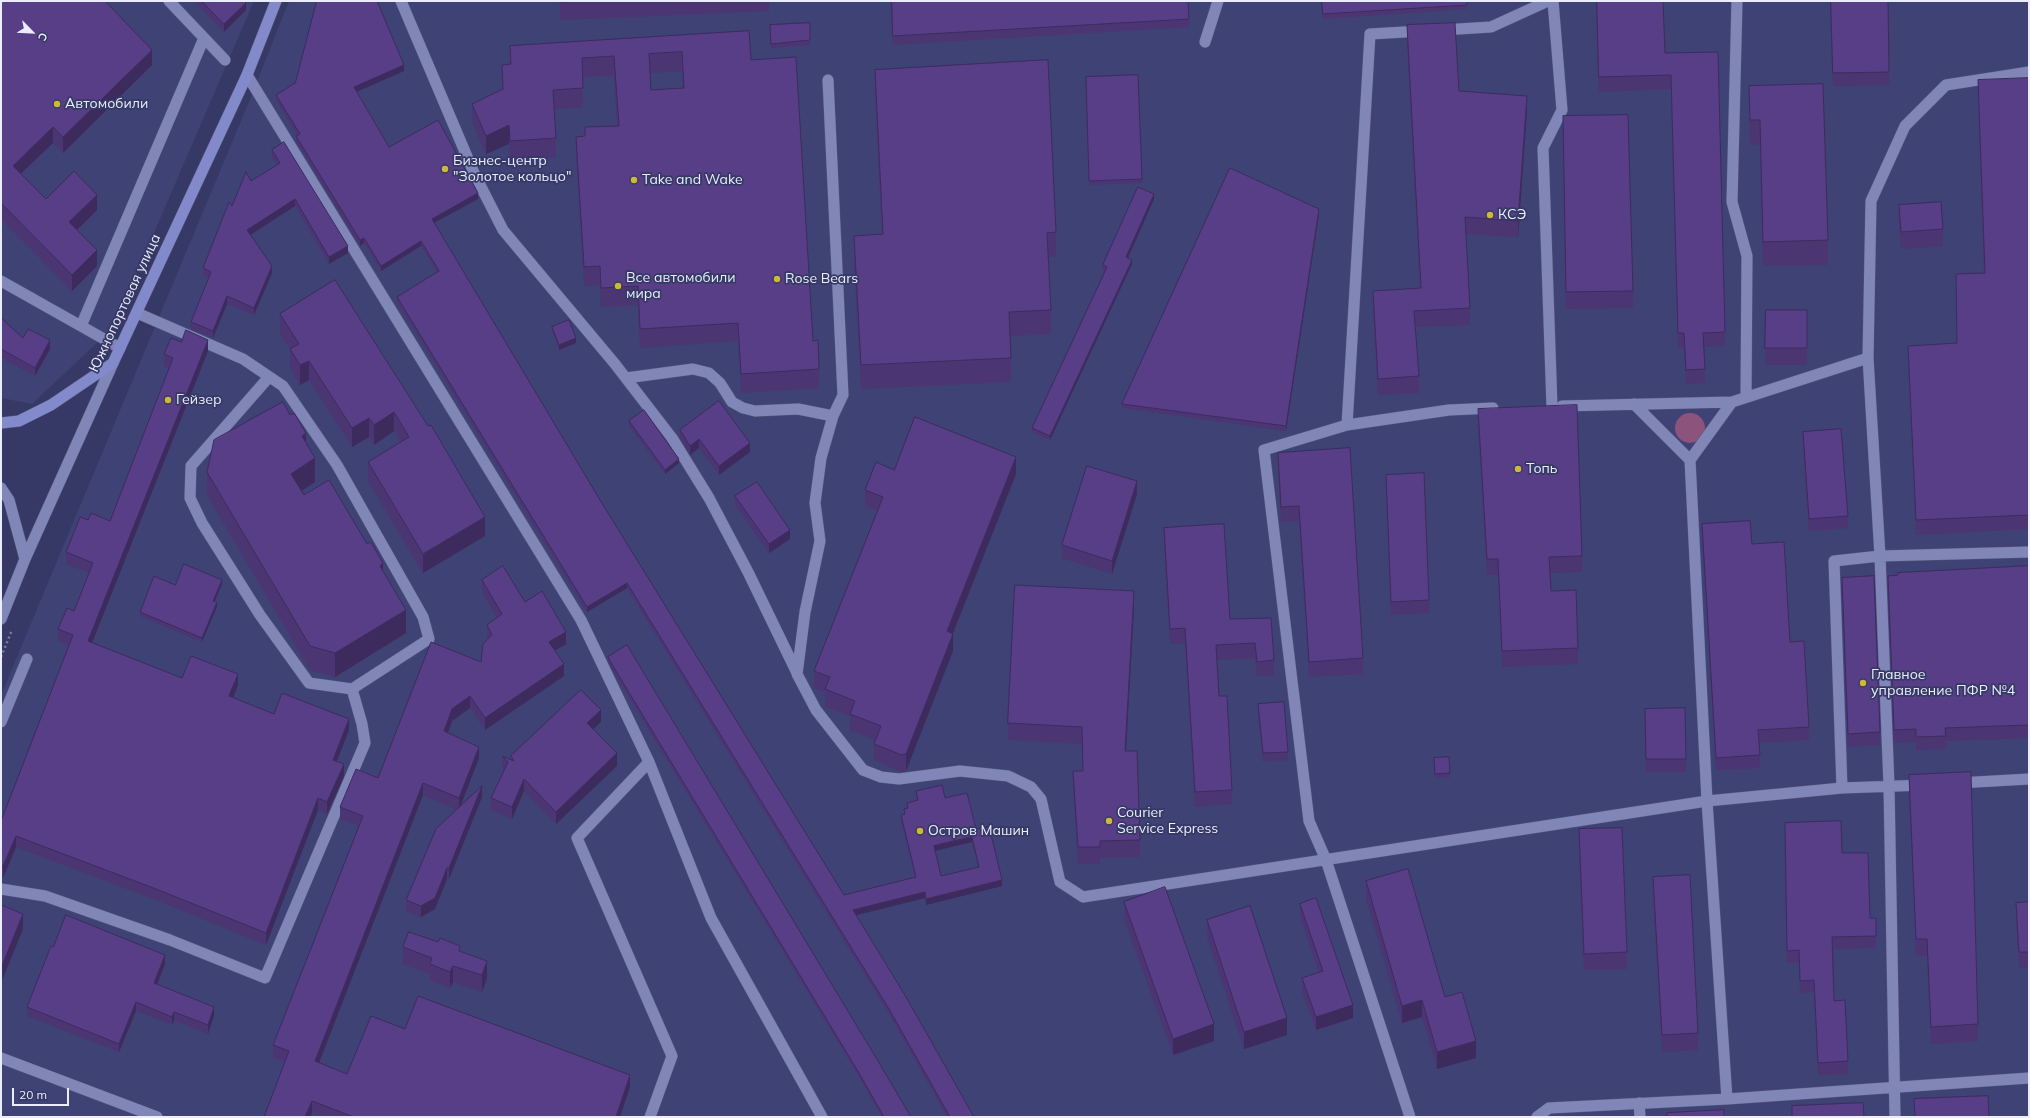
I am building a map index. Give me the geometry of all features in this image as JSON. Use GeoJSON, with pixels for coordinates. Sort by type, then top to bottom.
{"type":"FeatureCollection","features":[{"type":"Feature","properties":{"kind":"main road","name":"Южнопортовая улица"},"geometry":{"type":"LineString","coordinates":[[114,363],[247,75],[276,1]]}},
{"type":"Feature","properties":{"kind":"main road"},"geometry":{"type":"LineString","coordinates":[[1,423],[19,421],[51,405],[114,363]]}},
{"type":"Feature","properties":{"kind":"street"},"geometry":{"type":"LineString","coordinates":[[169,1],[225,60]]}},
{"type":"Feature","properties":{"kind":"street"},"geometry":{"type":"LineString","coordinates":[[402,1],[474,173],[503,230],[626,378],[672,438],[709,498],[748,572],[816,710],[863,770],[881,777],[899,779],[960,771],[1008,776],[1031,787],[1041,799],[1060,882],[1083,897],[1707,801],[1842,788],[2029,779]]}},
{"type":"Feature","properties":{"kind":"street"},"geometry":{"type":"LineString","coordinates":[[1205,42],[1218,1]]}},
{"type":"Feature","properties":{"kind":"street"},"geometry":{"type":"LineString","coordinates":[[1347,425],[1370,34],[1491,27],[1548,1]]}},
{"type":"Feature","properties":{"kind":"street"},"geometry":{"type":"LineString","coordinates":[[1553,1],[1562,110],[1543,148],[1548,407],[1732,402],[1868,358]]}},
{"type":"Feature","properties":{"kind":"street"},"geometry":{"type":"LineString","coordinates":[[1737,1],[1732,202],[1747,256],[1746,397]]}},
{"type":"Feature","properties":{"kind":"street"},"geometry":{"type":"LineString","coordinates":[[81,326],[204,38]]}},
{"type":"Feature","properties":{"kind":"street"},"geometry":{"type":"LineString","coordinates":[[1896,1117],[1894,1086],[1889,786],[1880,556],[1868,358],[1871,201],[1905,126],[1946,84],[2029,72]]}},
{"type":"Feature","properties":{"kind":"street"},"geometry":{"type":"LineString","coordinates":[[247,75],[581,620],[650,762],[711,918],[822,1117]]}},
{"type":"Feature","properties":{"kind":"street"},"geometry":{"type":"LineString","coordinates":[[797,674],[805,612],[820,541],[815,502],[821,458],[832,416],[843,395],[828,80]]}},
{"type":"Feature","properties":{"kind":"street"},"geometry":{"type":"LineString","coordinates":[[1,281],[120,348]]}},
{"type":"Feature","properties":{"kind":"street"},"geometry":{"type":"LineString","coordinates":[[137,313],[243,359],[283,386],[337,465],[423,617],[429,639],[352,689],[308,683],[260,615],[202,523],[190,498],[191,466],[269,377]]}},
{"type":"Feature","properties":{"kind":"street","name":"Южнопортовая улица"},"geometry":{"type":"LineString","coordinates":[[1,619],[26,559],[114,363]]}},
{"type":"Feature","properties":{"kind":"street"},"geometry":{"type":"LineString","coordinates":[[626,378],[693,369],[710,373],[720,383],[732,402],[743,408],[755,411],[798,409],[832,416]]}},
{"type":"Feature","properties":{"kind":"street"},"geometry":{"type":"LineString","coordinates":[[1727,1099],[1707,801],[1690,460],[1732,402]]}},
{"type":"Feature","properties":{"kind":"street"},"geometry":{"type":"LineString","coordinates":[[1634,404],[1690,460]]}},
{"type":"Feature","properties":{"kind":"street"},"geometry":{"type":"LineString","coordinates":[[1410,1117],[1326,860],[1309,821],[1264,450],[1347,425],[1449,410],[1504,408]]}},
{"type":"Feature","properties":{"kind":"street"},"geometry":{"type":"LineString","coordinates":[[1,488],[9,500],[26,559]]}},
{"type":"Feature","properties":{"kind":"street"},"geometry":{"type":"LineString","coordinates":[[1842,788],[1834,561],[1880,556],[2029,552]]}},
{"type":"Feature","properties":{"kind":"street"},"geometry":{"type":"LineString","coordinates":[[1,722],[27,659]]}},
{"type":"Feature","properties":{"kind":"street"},"geometry":{"type":"LineString","coordinates":[[1,890],[45,896],[170,940],[265,978],[365,743],[362,724],[352,689]]}},
{"type":"Feature","properties":{"kind":"street"},"geometry":{"type":"LineString","coordinates":[[650,762],[577,838],[672,1056],[650,1117]]}},
{"type":"Feature","properties":{"kind":"street"},"geometry":{"type":"LineString","coordinates":[[1,1058],[157,1117]]}},
{"type":"Feature","properties":{"kind":"street"},"geometry":{"type":"LineString","coordinates":[[1537,1117],[1549,1108],[1727,1099],[1894,1086],[2029,1078]]}},
{"type":"Feature","properties":{"kind":"street"},"geometry":{"type":"LineString","coordinates":[[1640,1104],[1640,1117]]}},
{"type":"Feature","properties":{"kind":"shaded area"},"geometry":{"type":"Polygon","coordinates":[[[1,1],[254,1],[113,328],[32,404],[1,398],[1,1]]]}},
{"type":"Feature","properties":{"kind":"shaded area"},"geometry":{"type":"Polygon","coordinates":[[[289,1],[2029,1],[2029,1117],[1,1117],[1,695],[248,104],[289,1]]]}},
{"type":"Feature","properties":{"kind":"shaded area"},"geometry":{"type":"Polygon","coordinates":[[[1690,413],[1700,418],[1705,428],[1700,438],[1690,443],[1680,438],[1675,428],[1680,418],[1690,413]]]}},
{"type":"Feature","properties":{"kind":"building","name":"Автомобили"},"geometry":{"type":"Polygon","coordinates":[[[1,1],[105,1],[152,50],[63,137],[53,127],[13,166],[46,199],[74,171],[97,195],[69,222],[97,250],[72,275],[1,203],[1,1]]]}},
{"type":"Feature","properties":{"kind":"building"},"geometry":{"type":"Polygon","coordinates":[[[202,1],[244,1],[246,3],[224,24],[202,1]]]}},
{"type":"Feature","properties":{"kind":"building"},"geometry":{"type":"Polygon","coordinates":[[[317,1],[377,1],[404,65],[354,87],[389,147],[438,120],[478,193],[432,219],[600,500],[844,895],[916,877],[901,815],[905,814],[904,809],[908,808],[907,803],[918,800],[916,791],[942,785],[945,798],[967,793],[976,829],[989,826],[1002,880],[926,899],[925,892],[853,910],[906,997],[974,1117],[950,1117],[889,1009],[627,583],[587,607],[397,297],[439,271],[421,241],[381,266],[364,238],[360,240],[296,136],[300,134],[276,95],[295,83],[317,1]],[[972,837],[934,846],[941,876],[979,867],[972,837]]]}},
{"type":"Feature","properties":{"kind":"building"},"geometry":{"type":"Polygon","coordinates":[[[560,1],[585,1],[560,2],[560,1]]]}},
{"type":"Feature","properties":{"kind":"building"},"geometry":{"type":"Polygon","coordinates":[[[892,1],[1188,1],[1189,19],[893,36],[892,1]]]}},
{"type":"Feature","properties":{"kind":"building"},"geometry":{"type":"Polygon","coordinates":[[[1322,1],[1467,1],[1467,5],[1323,14],[1322,1]]]}},
{"type":"Feature","properties":{"kind":"building"},"geometry":{"type":"Polygon","coordinates":[[[1597,1],[1663,1],[1665,53],[1718,52],[1725,332],[1703,333],[1705,369],[1686,370],[1684,333],[1678,333],[1671,75],[1599,77],[1597,1]]]}},
{"type":"Feature","properties":{"kind":"building"},"geometry":{"type":"Polygon","coordinates":[[[1831,1],[1888,1],[1889,72],[1833,73],[1831,1]]]}},
{"type":"Feature","properties":{"kind":"building"},"geometry":{"type":"Polygon","coordinates":[[[810,23],[810,40],[771,44],[770,25],[810,23]]]}},
{"type":"Feature","properties":{"kind":"building"},"geometry":{"type":"Polygon","coordinates":[[[1455,23],[1459,91],[1527,96],[1518,221],[1465,217],[1470,308],[1414,311],[1419,376],[1378,379],[1373,291],[1421,288],[1407,25],[1455,23]]]}},
{"type":"Feature","properties":{"kind":"building"},"geometry":{"type":"Polygon","coordinates":[[[749,31],[751,60],[796,57],[813,341],[818,340],[819,369],[741,374],[738,323],[640,329],[638,286],[601,288],[600,266],[584,267],[576,137],[585,136],[585,127],[619,126],[614,56],[582,58],[583,88],[553,90],[556,138],[510,141],[509,125],[486,136],[472,104],[503,89],[502,65],[511,64],[510,46],[749,31]],[[682,52],[649,54],[651,90],[684,88],[682,52]]]}},
{"type":"Feature","properties":{"kind":"building"},"geometry":{"type":"Polygon","coordinates":[[[1048,60],[1056,232],[1047,233],[1051,310],[1009,312],[1011,358],[861,365],[854,236],[883,234],[875,70],[1048,60]]]}},
{"type":"Feature","properties":{"kind":"building"},"geometry":{"type":"Polygon","coordinates":[[[1138,75],[1142,179],[1089,181],[1086,77],[1138,75]]]}},
{"type":"Feature","properties":{"kind":"building"},"geometry":{"type":"Polygon","coordinates":[[[2029,78],[2029,515],[1916,520],[1908,346],[1957,343],[1956,274],[1985,273],[1978,80],[2029,78]]]}},
{"type":"Feature","properties":{"kind":"building"},"geometry":{"type":"Polygon","coordinates":[[[1823,84],[1828,240],[1763,242],[1760,120],[1750,120],[1749,86],[1823,84]]]}},
{"type":"Feature","properties":{"kind":"building"},"geometry":{"type":"Polygon","coordinates":[[[1628,115],[1633,291],[1566,292],[1563,116],[1628,115]]]}},
{"type":"Feature","properties":{"kind":"building"},"geometry":{"type":"Polygon","coordinates":[[[284,142],[348,246],[329,257],[295,199],[247,230],[272,266],[254,308],[227,296],[213,331],[191,322],[211,272],[203,268],[229,202],[232,206],[246,172],[251,181],[280,163],[272,150],[284,142]]]}},
{"type":"Feature","properties":{"kind":"building"},"geometry":{"type":"Polygon","coordinates":[[[1230,168],[1319,209],[1286,426],[1122,404],[1230,168]]]}},
{"type":"Feature","properties":{"kind":"building"},"geometry":{"type":"Polygon","coordinates":[[[1138,187],[1154,194],[1126,257],[1132,260],[1050,436],[1032,428],[1107,267],[1103,265],[1138,187]]]}},
{"type":"Feature","properties":{"kind":"building"},"geometry":{"type":"Polygon","coordinates":[[[1941,202],[1943,229],[1901,232],[1899,205],[1941,202]]]}},
{"type":"Feature","properties":{"kind":"building"},"geometry":{"type":"Polygon","coordinates":[[[335,280],[428,426],[431,425],[485,517],[423,554],[368,462],[409,437],[394,412],[374,425],[369,418],[352,428],[309,361],[300,365],[290,349],[299,344],[280,314],[335,280]]]}},
{"type":"Feature","properties":{"kind":"building"},"geometry":{"type":"Polygon","coordinates":[[[1766,310],[1807,310],[1807,348],[1765,348],[1766,310]]]}},
{"type":"Feature","properties":{"kind":"building"},"geometry":{"type":"Polygon","coordinates":[[[1,318],[23,338],[28,329],[50,340],[35,368],[1,349],[1,318]]]}},
{"type":"Feature","properties":{"kind":"building"},"geometry":{"type":"Polygon","coordinates":[[[569,320],[576,338],[559,345],[552,327],[569,320]]]}},
{"type":"Feature","properties":{"kind":"building"},"geometry":{"type":"Polygon","coordinates":[[[186,330],[208,340],[88,641],[182,678],[191,656],[238,674],[229,696],[274,714],[282,693],[349,719],[333,760],[344,764],[327,802],[318,798],[266,933],[156,889],[16,836],[3,866],[1,865],[1,821],[73,635],[58,629],[67,608],[74,611],[93,563],[66,552],[80,517],[88,520],[91,513],[110,521],[173,358],[164,354],[171,338],[181,342],[186,330]]]}},
{"type":"Feature","properties":{"kind":"building"},"geometry":{"type":"Polygon","coordinates":[[[719,401],[750,443],[719,466],[699,439],[690,446],[680,430],[719,401]]]}},
{"type":"Feature","properties":{"kind":"building"},"geometry":{"type":"Polygon","coordinates":[[[283,402],[290,415],[294,413],[306,433],[302,436],[315,458],[291,474],[304,495],[329,480],[367,544],[371,542],[383,563],[380,566],[406,610],[335,653],[310,646],[207,472],[214,440],[283,402]]]}},
{"type":"Feature","properties":{"kind":"building"},"geometry":{"type":"Polygon","coordinates":[[[1577,405],[1582,556],[1549,557],[1551,591],[1576,590],[1578,648],[1502,651],[1498,559],[1487,559],[1478,409],[1577,405]]]}},
{"type":"Feature","properties":{"kind":"building"},"geometry":{"type":"Polygon","coordinates":[[[644,410],[679,459],[665,470],[629,421],[644,410]]]}},
{"type":"Feature","properties":{"kind":"building"},"geometry":{"type":"Polygon","coordinates":[[[915,417],[1016,457],[947,631],[953,634],[906,754],[902,755],[874,744],[881,726],[850,714],[855,701],[825,689],[830,677],[814,671],[883,497],[865,490],[876,462],[894,470],[915,417]]]}},
{"type":"Feature","properties":{"kind":"building"},"geometry":{"type":"Polygon","coordinates":[[[1841,429],[1848,516],[1809,519],[1803,432],[1841,429]]]}},
{"type":"Feature","properties":{"kind":"building"},"geometry":{"type":"Polygon","coordinates":[[[1350,448],[1363,658],[1309,662],[1299,506],[1281,507],[1278,453],[1350,448]]]}},
{"type":"Feature","properties":{"kind":"building"},"geometry":{"type":"Polygon","coordinates":[[[1087,466],[1137,481],[1112,561],[1062,545],[1087,466]]]}},
{"type":"Feature","properties":{"kind":"building"},"geometry":{"type":"Polygon","coordinates":[[[1424,473],[1429,600],[1391,602],[1386,475],[1424,473]]]}},
{"type":"Feature","properties":{"kind":"building"},"geometry":{"type":"Polygon","coordinates":[[[757,482],[790,530],[769,544],[735,496],[757,482]]]}},
{"type":"Feature","properties":{"kind":"building"},"geometry":{"type":"Polygon","coordinates":[[[1750,521],[1752,544],[1784,542],[1790,642],[1804,641],[1809,727],[1758,730],[1760,755],[1716,758],[1702,524],[1750,521]]]}},
{"type":"Feature","properties":{"kind":"building"},"geometry":{"type":"Polygon","coordinates":[[[1224,524],[1230,619],[1271,618],[1274,660],[1257,662],[1255,643],[1216,645],[1219,696],[1227,696],[1232,790],[1195,792],[1185,628],[1170,629],[1164,528],[1224,524]]]}},
{"type":"Feature","properties":{"kind":"building"},"geometry":{"type":"Polygon","coordinates":[[[184,564],[222,580],[213,601],[217,602],[202,638],[140,612],[154,576],[175,585],[184,564]]]}},
{"type":"Feature","properties":{"kind":"building"},"geometry":{"type":"Polygon","coordinates":[[[503,566],[525,602],[542,591],[566,632],[549,642],[564,664],[485,718],[470,696],[452,709],[444,731],[479,747],[459,798],[423,783],[315,1061],[347,1074],[371,1016],[405,1029],[418,996],[630,1075],[616,1117],[354,1117],[312,1101],[305,1117],[264,1117],[289,1051],[273,1045],[363,816],[340,807],[356,769],[378,778],[431,642],[481,662],[483,644],[492,635],[487,625],[502,614],[482,580],[503,566]]]}},
{"type":"Feature","properties":{"kind":"building"},"geometry":{"type":"Polygon","coordinates":[[[2029,566],[2029,725],[1945,728],[1946,736],[1916,737],[1916,729],[1894,730],[1888,576],[1898,575],[1898,573],[2029,566]]]}},
{"type":"Feature","properties":{"kind":"building","name":"Главное управление ПФР №4"},"geometry":{"type":"Polygon","coordinates":[[[1874,576],[1880,732],[1848,734],[1842,578],[1874,576]]]}},
{"type":"Feature","properties":{"kind":"building"},"geometry":{"type":"Polygon","coordinates":[[[1015,585],[1134,591],[1125,751],[1137,751],[1140,840],[1100,841],[1100,847],[1078,847],[1073,771],[1083,771],[1082,727],[1008,723],[1015,585]]]}},
{"type":"Feature","properties":{"kind":"building"},"geometry":{"type":"Polygon","coordinates":[[[627,645],[911,1117],[884,1117],[859,1073],[608,657],[627,645]]]}},
{"type":"Feature","properties":{"kind":"building"},"geometry":{"type":"Polygon","coordinates":[[[581,690],[601,710],[587,723],[617,753],[556,812],[524,779],[512,807],[491,798],[508,762],[502,756],[514,761],[511,756],[581,690]]]}},
{"type":"Feature","properties":{"kind":"building"},"geometry":{"type":"Polygon","coordinates":[[[1284,702],[1288,752],[1263,753],[1258,704],[1284,702]]]}},
{"type":"Feature","properties":{"kind":"building"},"geometry":{"type":"Polygon","coordinates":[[[1685,708],[1686,759],[1646,759],[1645,709],[1685,708]]]}},
{"type":"Feature","properties":{"kind":"building"},"geometry":{"type":"Polygon","coordinates":[[[1449,757],[1450,773],[1435,774],[1434,758],[1449,757]]]}},
{"type":"Feature","properties":{"kind":"building"},"geometry":{"type":"Polygon","coordinates":[[[1971,772],[1978,1024],[1931,1027],[1927,939],[1916,939],[1909,775],[1971,772]]]}},
{"type":"Feature","properties":{"kind":"building"},"geometry":{"type":"Polygon","coordinates":[[[482,786],[449,868],[447,868],[435,898],[421,906],[406,900],[436,829],[482,786]]]}},
{"type":"Feature","properties":{"kind":"building"},"geometry":{"type":"Polygon","coordinates":[[[1841,821],[1842,853],[1868,853],[1870,918],[1876,918],[1876,936],[1832,937],[1834,1001],[1845,1000],[1848,1061],[1818,1063],[1814,980],[1800,981],[1799,950],[1787,951],[1785,823],[1841,821]]]}},
{"type":"Feature","properties":{"kind":"building"},"geometry":{"type":"Polygon","coordinates":[[[1622,828],[1627,952],[1584,954],[1579,829],[1622,828]]]}},
{"type":"Feature","properties":{"kind":"building"},"geometry":{"type":"Polygon","coordinates":[[[1408,869],[1445,997],[1462,992],[1476,1041],[1437,1052],[1422,1000],[1402,1006],[1366,881],[1408,869]]]}},
{"type":"Feature","properties":{"kind":"building"},"geometry":{"type":"Polygon","coordinates":[[[1690,875],[1698,1033],[1662,1035],[1653,877],[1690,875]]]}},
{"type":"Feature","properties":{"kind":"building"},"geometry":{"type":"Polygon","coordinates":[[[1165,887],[1214,1024],[1173,1039],[1124,902],[1165,887]]]}},
{"type":"Feature","properties":{"kind":"building"},"geometry":{"type":"Polygon","coordinates":[[[1316,898],[1353,1005],[1316,1017],[1302,978],[1323,971],[1300,904],[1316,898]]]}},
{"type":"Feature","properties":{"kind":"building"},"geometry":{"type":"Polygon","coordinates":[[[2029,902],[2029,952],[2019,952],[2016,903],[2029,902]]]}},
{"type":"Feature","properties":{"kind":"building"},"geometry":{"type":"Polygon","coordinates":[[[1,905],[23,914],[1,968],[1,905]]]}},
{"type":"Feature","properties":{"kind":"building"},"geometry":{"type":"Polygon","coordinates":[[[1250,906],[1287,1018],[1244,1032],[1207,920],[1250,906]]]}},
{"type":"Feature","properties":{"kind":"building"},"geometry":{"type":"Polygon","coordinates":[[[66,915],[165,955],[154,983],[214,1007],[208,1025],[174,1012],[172,1017],[136,1002],[119,1044],[27,1007],[51,946],[53,947],[66,915]]]}},
{"type":"Feature","properties":{"kind":"building"},"geometry":{"type":"Polygon","coordinates":[[[409,932],[438,942],[440,938],[460,946],[459,951],[487,961],[482,975],[453,966],[450,972],[430,964],[432,958],[403,947],[409,932]]]}},
{"type":"Feature","properties":{"kind":"building"},"geometry":{"type":"Polygon","coordinates":[[[1988,1096],[1989,1117],[1915,1117],[1914,1099],[1988,1096]]]}},
{"type":"Feature","properties":{"kind":"building"},"geometry":{"type":"Polygon","coordinates":[[[1863,1103],[1864,1117],[1792,1117],[1792,1106],[1863,1103]]]}},
{"type":"Feature","properties":{"kind":"building"},"geometry":{"type":"Polygon","coordinates":[[[1724,1110],[1724,1117],[1667,1117],[1667,1113],[1724,1110]]]}},
{"type":"Feature","properties":{"kind":"place","name":"Автомобили"},"geometry":{"type":"Point","coordinates":[57,104]}},
{"type":"Feature","properties":{"kind":"place","name":"Бизнес-центр \"Золотое кольцо\""},"geometry":{"type":"Point","coordinates":[445,169]}},
{"type":"Feature","properties":{"kind":"place","name":"Take and Wake"},"geometry":{"type":"Point","coordinates":[634,180]}},
{"type":"Feature","properties":{"kind":"place","name":"КСЭ"},"geometry":{"type":"Point","coordinates":[1490,215]}},
{"type":"Feature","properties":{"kind":"place","name":"Rose Bears"},"geometry":{"type":"Point","coordinates":[777,279]}},
{"type":"Feature","properties":{"kind":"place","name":"Все автомобили мира"},"geometry":{"type":"Point","coordinates":[618,286]}},
{"type":"Feature","properties":{"kind":"place","name":"Гейзер"},"geometry":{"type":"Point","coordinates":[168,400]}},
{"type":"Feature","properties":{"kind":"place","name":"Топь"},"geometry":{"type":"Point","coordinates":[1518,469]}},
{"type":"Feature","properties":{"kind":"place","name":"Главное управление ПФР №4"},"geometry":{"type":"Point","coordinates":[1863,683]}},
{"type":"Feature","properties":{"kind":"place","name":"Courier Service Express"},"geometry":{"type":"Point","coordinates":[1109,821]}},
{"type":"Feature","properties":{"kind":"place","name":"Остров Машин"},"geometry":{"type":"Point","coordinates":[920,831]}}]}
